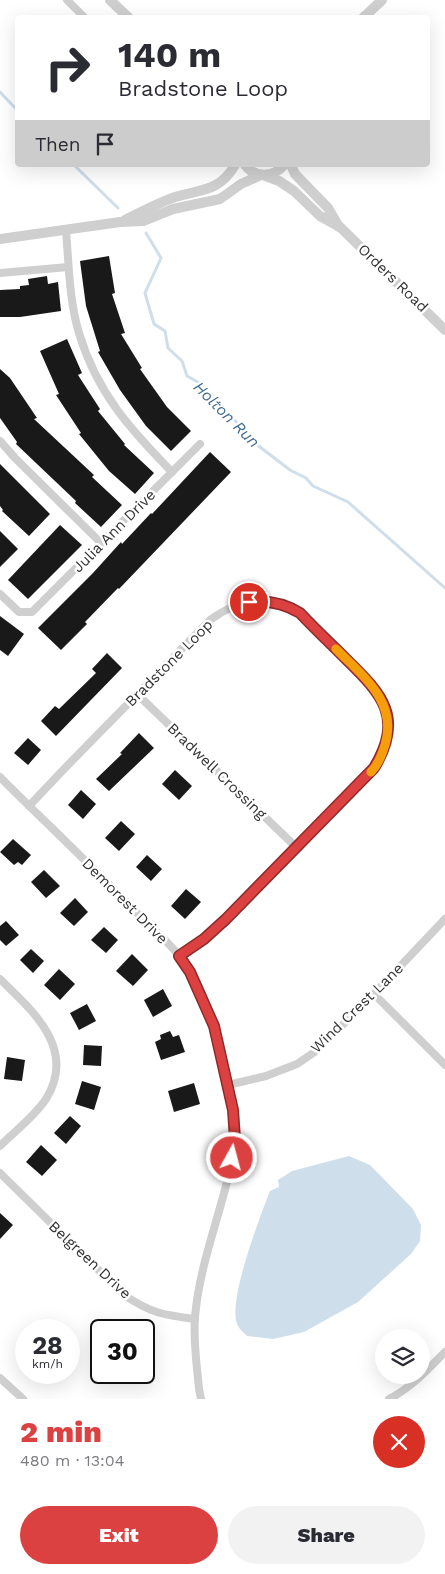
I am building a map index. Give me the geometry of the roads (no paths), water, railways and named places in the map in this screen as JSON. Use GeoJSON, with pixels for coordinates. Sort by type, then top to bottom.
{"type":"FeatureCollection","features":[{"type":"Feature","properties":{"kind":"street"},"geometry":{"type":"LineString","coordinates":[[67,0],[82,15]]}},
{"type":"Feature","properties":{"kind":"street"},"geometry":{"type":"LineString","coordinates":[[109,0],[122,15]]}},
{"type":"Feature","properties":{"kind":"street"},"geometry":{"type":"LineString","coordinates":[[109,0],[126,15]]}},
{"type":"Feature","properties":{"kind":"street"},"geometry":{"type":"LineString","coordinates":[[366,15],[384,0]]}},
{"type":"Feature","properties":{"kind":"street"},"geometry":{"type":"LineString","coordinates":[[373,15],[384,0]]}},
{"type":"Feature","properties":{"kind":"street"},"geometry":{"type":"LineString","coordinates":[[120,222],[175,197],[216,186],[226,178],[234,167]]}},
{"type":"Feature","properties":{"kind":"street","name":"Orders Road"},"geometry":{"type":"LineString","coordinates":[[246,167],[255,174],[279,182],[294,191],[320,216],[340,227]]}},
{"type":"Feature","properties":{"kind":"street"},"geometry":{"type":"LineString","coordinates":[[0,239],[120,222],[143,221],[173,209],[220,199],[241,184],[262,175],[272,174],[282,167]]}},
{"type":"Feature","properties":{"kind":"street","name":"Orders Road"},"geometry":{"type":"LineString","coordinates":[[292,167],[297,175],[328,208],[340,227],[445,330]]}},
{"type":"Feature","properties":{"kind":"street"},"geometry":{"type":"LineString","coordinates":[[66,231],[68,267],[79,333],[92,368],[111,404],[137,436],[172,472]]}},
{"type":"Feature","properties":{"kind":"street"},"geometry":{"type":"LineString","coordinates":[[0,273],[68,267]]}},
{"type":"Feature","properties":{"kind":"street"},"geometry":{"type":"LineString","coordinates":[[0,441],[102,544]]}},
{"type":"Feature","properties":{"kind":"street","name":"Julia Ann Drive"},"geometry":{"type":"LineString","coordinates":[[0,594],[19,612],[32,612],[200,444]]}},
{"type":"Feature","properties":{"kind":"street","name":"Bradstone Loop"},"geometry":{"type":"LineString","coordinates":[[29,806],[210,620],[236,605],[263,600],[290,607],[372,684],[387,711],[388,731],[382,754],[374,768],[204,939],[179,956]]}},
{"type":"Feature","properties":{"kind":"street","name":"Bradwell Crossing"},"geometry":{"type":"LineString","coordinates":[[137,694],[296,847]]}},
{"type":"Feature","properties":{"kind":"street","name":"Demorest Drive"},"geometry":{"type":"LineString","coordinates":[[0,778],[105,879],[179,956],[190,972],[214,1026],[233,1110],[235,1139],[228,1178],[212,1233],[195,1319],[201,1399]]}},
{"type":"Feature","properties":{"kind":"street","name":"Wind Crest Lane"},"geometry":{"type":"LineString","coordinates":[[228,1084],[266,1076],[297,1064],[316,1051],[445,920]]}},
{"type":"Feature","properties":{"kind":"street"},"geometry":{"type":"LineString","coordinates":[[0,979],[33,1012],[47,1030],[53,1043],[56,1058],[52,1087],[46,1098],[40,1107],[0,1146]]}},
{"type":"Feature","properties":{"kind":"street"},"geometry":{"type":"LineString","coordinates":[[374,994],[445,1065]]}},
{"type":"Feature","properties":{"kind":"street","name":"Belgreen Drive"},"geometry":{"type":"LineString","coordinates":[[0,1173],[124,1295],[141,1306],[161,1314],[195,1319]]}},
{"type":"Feature","properties":{"kind":"street"},"geometry":{"type":"LineString","coordinates":[[389,1399],[400,1393],[445,1352]]}},
{"type":"Feature","properties":{"kind":"street"},"geometry":{"type":"LineString","coordinates":[[0,1378],[23,1399]]}},
{"type":"Feature","properties":{"kind":"water"},"geometry":{"type":"Polygon","coordinates":[[[349,1156],[370,1165],[413,1209],[421,1225],[420,1241],[411,1254],[358,1302],[304,1332],[273,1339],[247,1336],[237,1324],[235,1312],[237,1296],[246,1258],[270,1191],[279,1187],[278,1180],[292,1171],[349,1156]]]}},
{"type":"Feature","properties":{"kind":"waterway","name":"Holton Run"},"geometry":{"type":"LineString","coordinates":[[0,92],[15,108]]}},
{"type":"Feature","properties":{"kind":"waterway","name":"Holton Run"},"geometry":{"type":"LineString","coordinates":[[76,167],[118,208]]}},
{"type":"Feature","properties":{"kind":"waterway","name":"Holton Run"},"geometry":{"type":"LineString","coordinates":[[146,233],[161,258],[145,293],[154,324],[165,331],[168,348],[182,361],[187,376],[203,385],[256,444],[290,470],[306,478],[313,486],[348,502],[445,588]]}}]}
